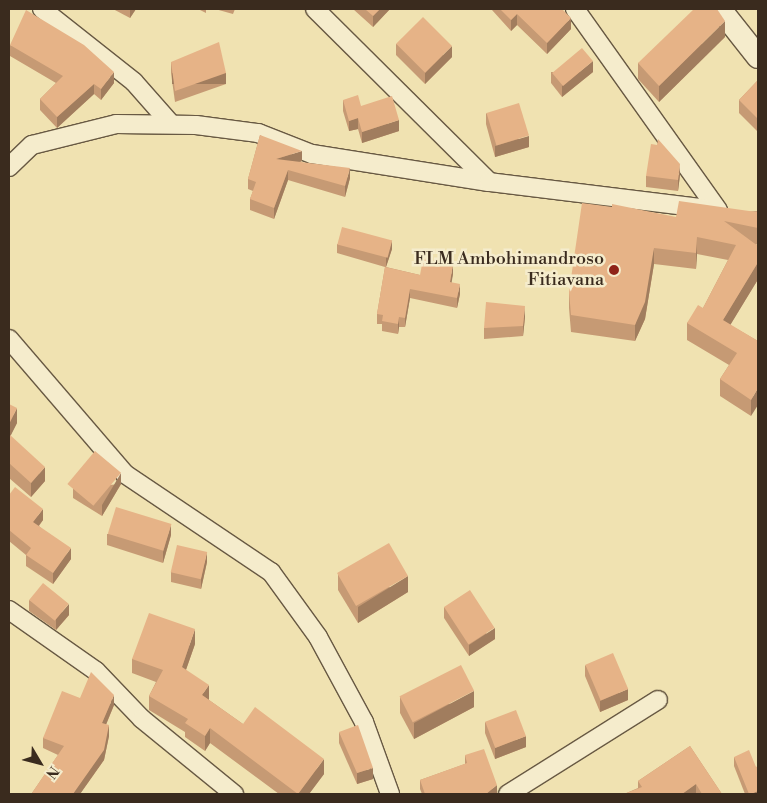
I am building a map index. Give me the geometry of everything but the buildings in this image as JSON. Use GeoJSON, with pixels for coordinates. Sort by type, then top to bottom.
{"type":"FeatureCollection","features":[{"type":"Feature","properties":{"kind":"street"},"geometry":{"type":"LineString","coordinates":[[42,9],[134,82],[171,124]]}},
{"type":"Feature","properties":{"kind":"street"},"geometry":{"type":"LineString","coordinates":[[315,9],[489,182]]}},
{"type":"Feature","properties":{"kind":"street"},"geometry":{"type":"LineString","coordinates":[[9,167],[32,145],[116,124],[171,124],[258,133],[312,154],[489,182],[726,211],[575,9]]}},
{"type":"Feature","properties":{"kind":"street"},"geometry":{"type":"LineString","coordinates":[[720,9],[758,57]]}},
{"type":"Feature","properties":{"kind":"street"},"geometry":{"type":"LineString","coordinates":[[9,339],[125,474],[271,572],[318,637],[360,713],[390,794]]}},
{"type":"Feature","properties":{"kind":"street"},"geometry":{"type":"LineString","coordinates":[[9,610],[96,671],[142,719],[234,794]]}},
{"type":"Feature","properties":{"kind":"street"},"geometry":{"type":"LineString","coordinates":[[508,794],[658,700]]}},
{"type":"Feature","properties":{"kind":"place","name":"FLM Ambohimandroso Fitiavana"},"geometry":{"type":"Point","coordinates":[614,270]}}]}
